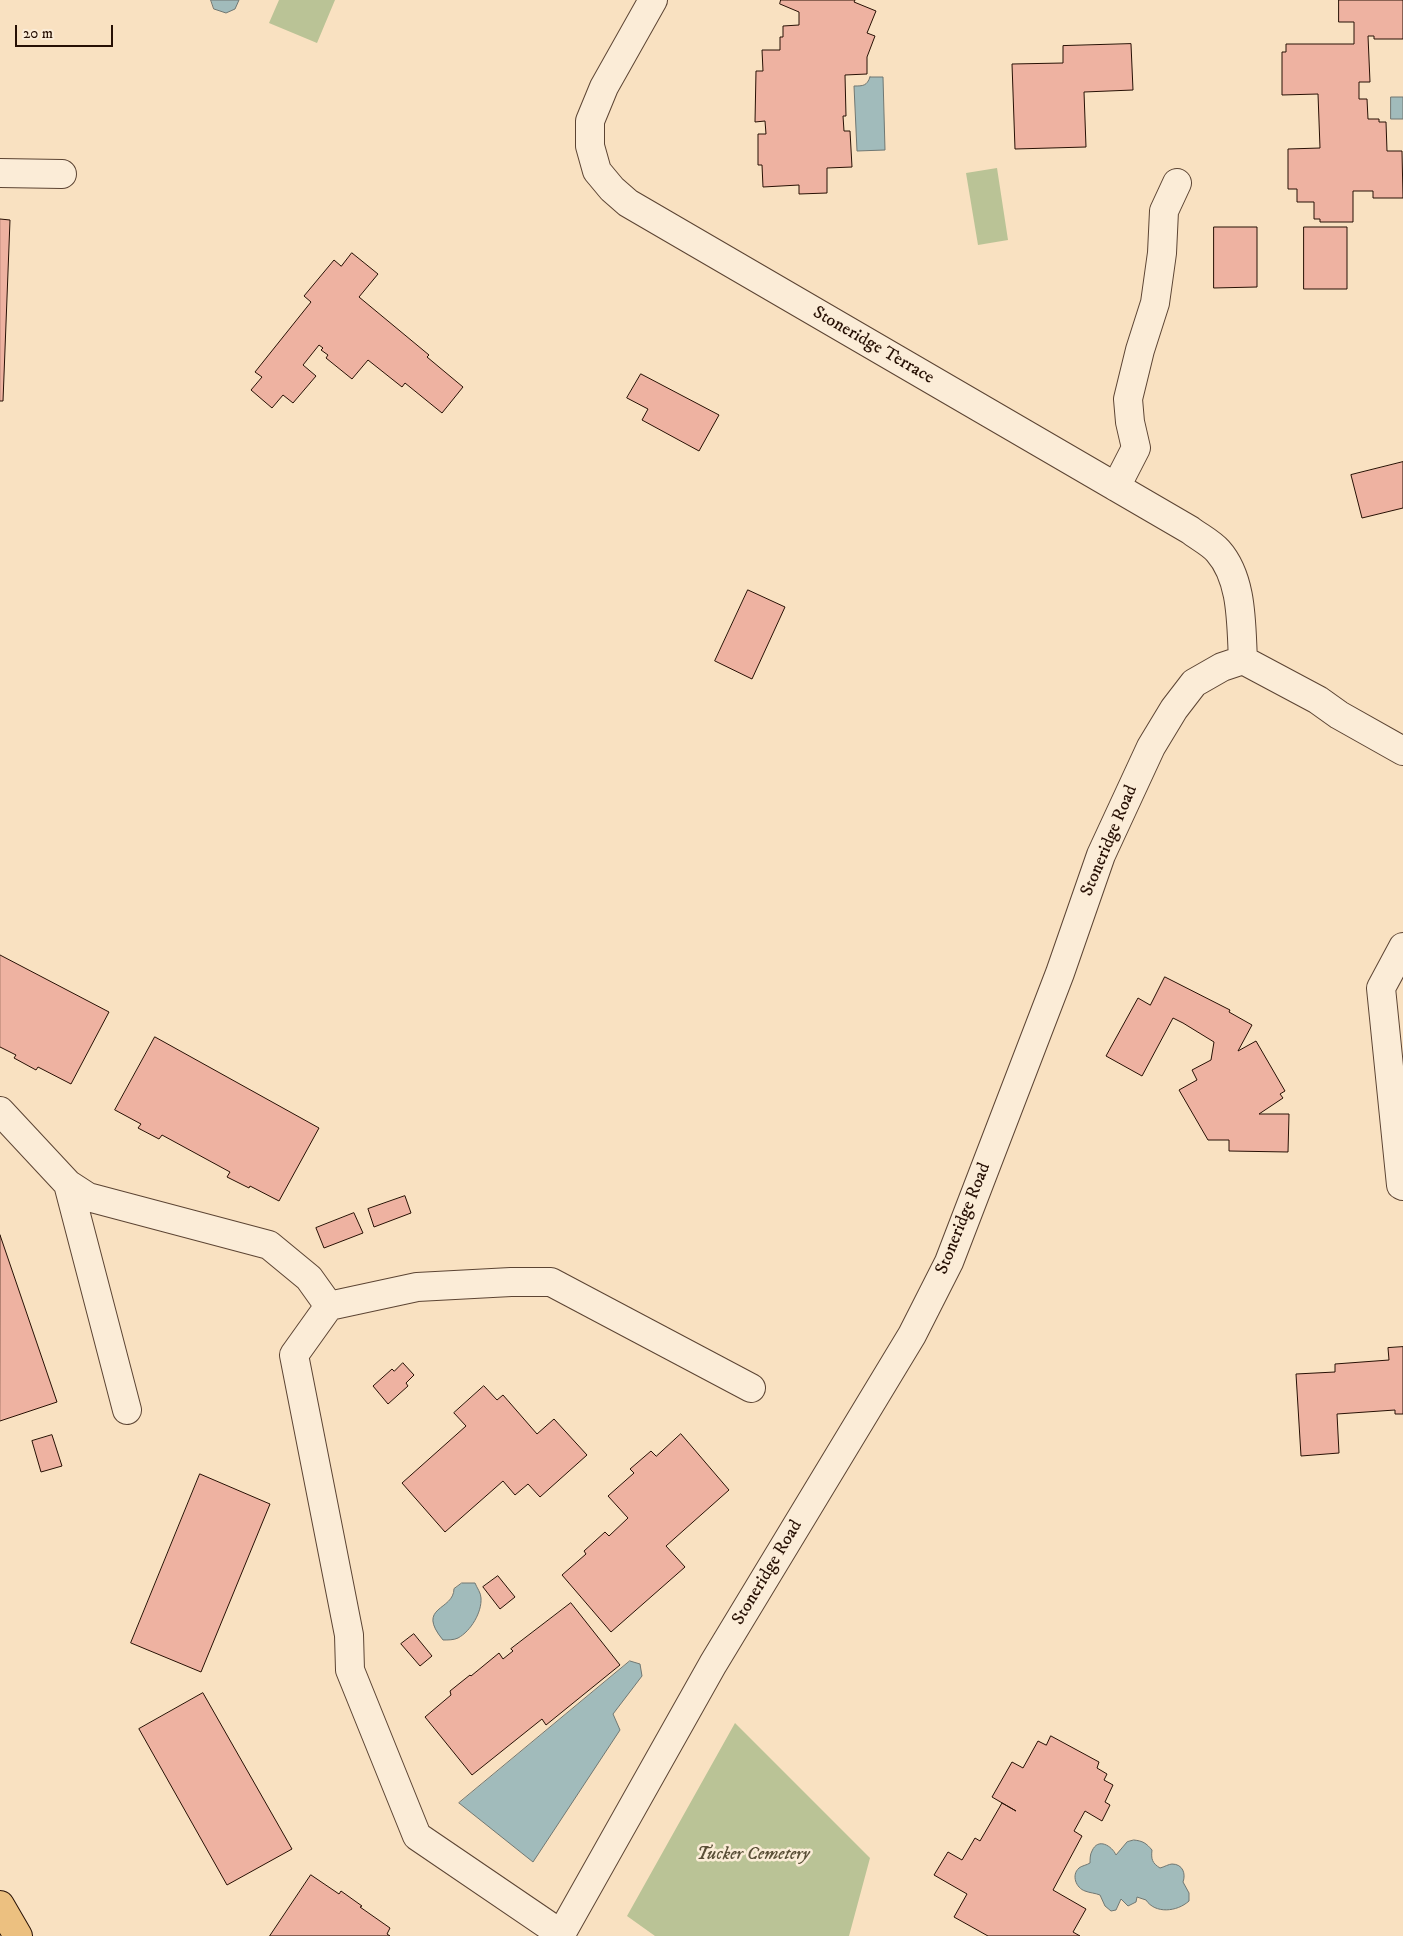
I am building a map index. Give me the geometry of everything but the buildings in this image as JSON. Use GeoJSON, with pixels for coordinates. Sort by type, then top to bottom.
{"type":"FeatureCollection","features":[{"type":"Feature","properties":{"kind":"highway"},"geometry":{"type":"LineString","coordinates":[[0,1905],[18,1936]]}},
{"type":"Feature","properties":{"kind":"street","name":"Stoneridge Terrace"},"geometry":{"type":"LineString","coordinates":[[653,0],[604,87],[590,121],[590,146],[597,171],[612,189],[628,203],[1190,530],[1218,550],[1231,572],[1239,610],[1244,660]]}},
{"type":"Feature","properties":{"kind":"street"},"geometry":{"type":"LineString","coordinates":[[0,174],[62,174]]}},
{"type":"Feature","properties":{"kind":"street"},"geometry":{"type":"LineString","coordinates":[[1116,487],[1136,448],[1130,422],[1128,398],[1140,350],[1155,303],[1162,253],[1164,211],[1177,183]]}},
{"type":"Feature","properties":{"kind":"street"},"geometry":{"type":"LineString","coordinates":[[1244,660],[1318,700],[1339,715],[1403,751]]}},
{"type":"Feature","properties":{"kind":"street","name":"Stoneridge Road"},"geometry":{"type":"LineString","coordinates":[[561,1935],[713,1664],[912,1335],[934,1295],[949,1262],[1053,991],[1101,855],[1150,747],[1194,682],[1222,667],[1244,660]]}},
{"type":"Feature","properties":{"kind":"street"},"geometry":{"type":"LineString","coordinates":[[1403,947],[1381,988],[1401,1185],[1403,1186]]}},
{"type":"Feature","properties":{"kind":"street"},"geometry":{"type":"LineString","coordinates":[[0,1110],[68,1184],[88,1198],[269,1245],[309,1278],[329,1306]]}},
{"type":"Feature","properties":{"kind":"street"},"geometry":{"type":"LineString","coordinates":[[68,1184],[127,1410]]}},
{"type":"Feature","properties":{"kind":"street"},"geometry":{"type":"LineString","coordinates":[[561,1935],[417,1836],[350,1670],[349,1635],[294,1355],[329,1306],[417,1287],[551,1282],[751,1388]]}},
{"type":"Feature","properties":{"kind":"green space"},"geometry":{"type":"Polygon","coordinates":[[[279,0],[335,0],[317,43],[269,23],[279,0]]]}},
{"type":"Feature","properties":{"kind":"green space"},"geometry":{"type":"Polygon","coordinates":[[[997,168],[1008,240],[978,245],[966,173],[997,168]]]}},
{"type":"Feature","properties":{"kind":"green space","name":"Tucker Cemetery"},"geometry":{"type":"Polygon","coordinates":[[[735,1723],[870,1858],[849,1936],[655,1936],[627,1916],[735,1723]]]}},
{"type":"Feature","properties":{"kind":"water"},"geometry":{"type":"Polygon","coordinates":[[[211,0],[239,0],[235,9],[226,13],[214,9],[211,0]]]}},
{"type":"Feature","properties":{"kind":"water"},"geometry":{"type":"Polygon","coordinates":[[[870,77],[883,77],[885,150],[857,151],[854,86],[864,85],[870,77]]]}},
{"type":"Feature","properties":{"kind":"water"},"geometry":{"type":"Polygon","coordinates":[[[1391,97],[1403,97],[1403,119],[1391,119],[1391,97]]]}},
{"type":"Feature","properties":{"kind":"water"},"geometry":{"type":"Polygon","coordinates":[[[462,1583],[475,1583],[480,1592],[481,1603],[478,1615],[463,1635],[455,1639],[443,1640],[435,1629],[434,1615],[452,1596],[454,1589],[462,1583]]]}},
{"type":"Feature","properties":{"kind":"water"},"geometry":{"type":"Polygon","coordinates":[[[630,1661],[640,1664],[642,1676],[613,1714],[620,1730],[533,1862],[459,1803],[630,1661]]]}},
{"type":"Feature","properties":{"kind":"water"},"geometry":{"type":"Polygon","coordinates":[[[1134,1840],[1146,1844],[1152,1850],[1153,1860],[1160,1868],[1176,1864],[1183,1870],[1183,1882],[1189,1893],[1189,1901],[1184,1905],[1166,1910],[1155,1908],[1146,1900],[1137,1897],[1136,1902],[1128,1906],[1121,1899],[1116,1910],[1111,1911],[1105,1906],[1100,1895],[1085,1891],[1079,1887],[1075,1874],[1080,1867],[1090,1863],[1091,1854],[1098,1844],[1105,1844],[1116,1855],[1127,1842],[1134,1840]]]}}]}
